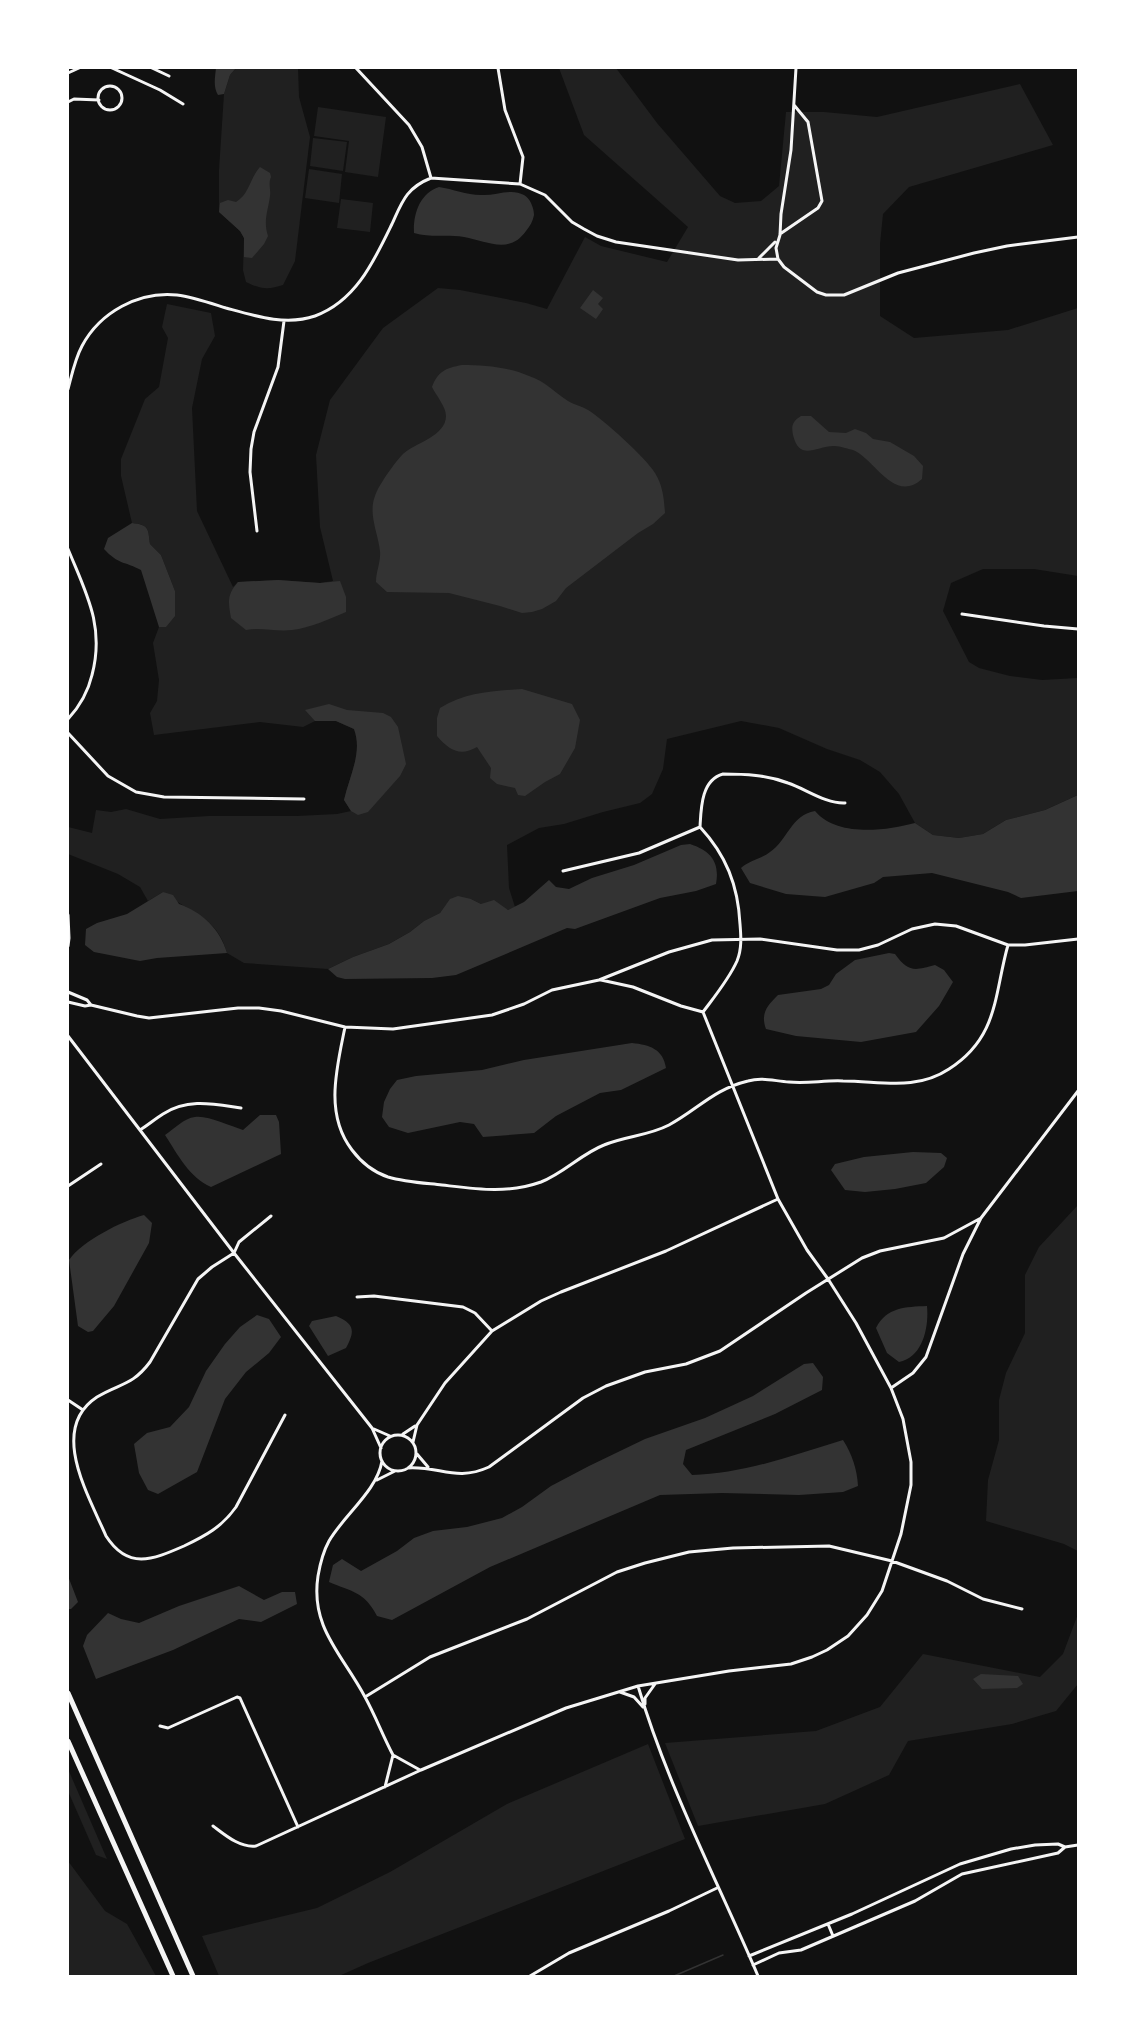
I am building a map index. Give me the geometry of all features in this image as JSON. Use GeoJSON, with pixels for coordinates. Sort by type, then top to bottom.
{"type":"FeatureCollection","features":[{"type":"Feature","properties":{"kind":"main road"},"geometry":{"type":"LineString","coordinates":[[68,1693],[193,1977]]}},
{"type":"Feature","properties":{"kind":"main road"},"geometry":{"type":"LineString","coordinates":[[68,1740],[173,1977]]}},
{"type":"Feature","properties":{"kind":"street"},"geometry":{"type":"LineString","coordinates":[[68,73],[79,68]]}},
{"type":"Feature","properties":{"kind":"street"},"geometry":{"type":"LineString","coordinates":[[112,68],[160,90],[183,104]]}},
{"type":"Feature","properties":{"kind":"street"},"geometry":{"type":"LineString","coordinates":[[152,68],[169,76]]}},
{"type":"Feature","properties":{"kind":"street"},"geometry":{"type":"LineString","coordinates":[[356,68],[401,115],[413,131],[422,147],[431,178]]}},
{"type":"Feature","properties":{"kind":"street"},"geometry":{"type":"LineString","coordinates":[[498,68],[505,110],[523,157],[520,184]]}},
{"type":"Feature","properties":{"kind":"street"},"geometry":{"type":"LineString","coordinates":[[780,235],[791,150],[797,68]]}},
{"type":"Feature","properties":{"kind":"street"},"geometry":{"type":"LineString","coordinates":[[108,86],[117,88],[122,95],[120,104],[113,110],[104,108],[99,100],[100,91],[108,86]]}},
{"type":"Feature","properties":{"kind":"street"},"geometry":{"type":"LineString","coordinates":[[68,102],[74,99],[99,100]]}},
{"type":"Feature","properties":{"kind":"street"},"geometry":{"type":"LineString","coordinates":[[758,260],[780,235],[818,207],[822,201],[808,122],[794,105]]}},
{"type":"Feature","properties":{"kind":"street"},"geometry":{"type":"LineString","coordinates":[[68,389],[77,357],[91,331],[116,310],[143,298],[178,296],[284,321],[303,319],[332,308],[347,296],[366,275],[405,196],[418,183],[431,178],[520,184],[544,195],[572,222],[597,236],[616,242],[738,260],[778,259]]}},
{"type":"Feature","properties":{"kind":"street"},"geometry":{"type":"LineString","coordinates":[[777,240],[778,259],[784,267],[817,292],[835,296],[848,294],[898,273],[974,253],[1007,246],[1078,237]]}},
{"type":"Feature","properties":{"kind":"street"},"geometry":{"type":"LineString","coordinates":[[257,531],[250,472],[251,449],[254,432],[278,367],[284,321]]}},
{"type":"Feature","properties":{"kind":"street"},"geometry":{"type":"LineString","coordinates":[[68,549],[95,618],[97,647],[87,690],[76,711],[68,719]]}},
{"type":"Feature","properties":{"kind":"street"},"geometry":{"type":"LineString","coordinates":[[962,614],[1078,629]]}},
{"type":"Feature","properties":{"kind":"street"},"geometry":{"type":"LineString","coordinates":[[68,733],[108,776],[128,788],[152,796],[304,800]]}},
{"type":"Feature","properties":{"kind":"street"},"geometry":{"type":"LineString","coordinates":[[703,1012],[734,966],[741,938],[739,903],[733,878],[717,847],[700,827],[704,795],[708,785],[717,776],[723,774],[762,776],[787,782],[831,801],[845,803]]}},
{"type":"Feature","properties":{"kind":"street"},"geometry":{"type":"LineString","coordinates":[[563,871],[639,853],[700,827]]}},
{"type":"Feature","properties":{"kind":"street"},"geometry":{"type":"LineString","coordinates":[[68,915],[68,946]]}},
{"type":"Feature","properties":{"kind":"street"},"geometry":{"type":"LineString","coordinates":[[68,1002],[149,1017],[259,1008],[281,1011],[345,1027],[393,1029],[470,1019],[507,1011],[563,987],[599,980],[687,946],[712,940],[760,939],[837,950],[859,950],[879,945],[912,929],[935,924],[956,926],[1008,945],[1078,939]]}},
{"type":"Feature","properties":{"kind":"street"},"geometry":{"type":"LineString","coordinates":[[345,1027],[334,1089],[336,1113],[341,1132],[356,1155],[373,1170],[400,1180],[483,1190],[504,1190],[525,1187],[551,1177],[590,1151],[605,1144],[640,1136],[668,1125],[709,1096],[747,1081],[764,1079],[791,1083],[844,1080],[902,1084],[935,1077],[951,1068],[970,1052],[986,1027],[996,1005],[1008,945]]}},
{"type":"Feature","properties":{"kind":"street"},"geometry":{"type":"LineString","coordinates":[[599,980],[633,987],[703,1012]]}},
{"type":"Feature","properties":{"kind":"street"},"geometry":{"type":"LineString","coordinates":[[68,992],[87,1000],[91,1005]]}},
{"type":"Feature","properties":{"kind":"street"},"geometry":{"type":"LineString","coordinates":[[213,1826],[249,1847],[267,1842],[421,1770],[566,1708],[638,1686],[729,1671],[791,1664],[827,1650],[848,1636],[867,1615],[882,1591],[902,1534],[911,1485],[908,1439],[903,1419],[891,1388],[856,1323],[807,1250],[778,1198],[703,1012]]}},
{"type":"Feature","properties":{"kind":"street"},"geometry":{"type":"LineString","coordinates":[[68,1036],[234,1253],[372,1428],[381,1448],[382,1461],[376,1480],[329,1541],[322,1557],[317,1583],[317,1600],[324,1630],[365,1697],[393,1755],[421,1770]]}},
{"type":"Feature","properties":{"kind":"street"},"geometry":{"type":"LineString","coordinates":[[891,1388],[913,1373],[926,1357],[963,1254],[981,1218],[1078,1091]]}},
{"type":"Feature","properties":{"kind":"street"},"geometry":{"type":"LineString","coordinates":[[140,1130],[169,1110],[187,1104],[204,1103],[241,1108]]}},
{"type":"Feature","properties":{"kind":"street"},"geometry":{"type":"LineString","coordinates":[[68,1186],[101,1164]]}},
{"type":"Feature","properties":{"kind":"street"},"geometry":{"type":"LineString","coordinates":[[413,1442],[417,1425],[445,1383],[492,1331],[550,1296],[666,1251],[778,1198]]}},
{"type":"Feature","properties":{"kind":"street"},"geometry":{"type":"LineString","coordinates":[[272,1216],[239,1242],[234,1253],[212,1267],[194,1285],[142,1373],[131,1382],[95,1399],[83,1410],[75,1428],[73,1447],[76,1461],[106,1536],[113,1547],[131,1558],[142,1560],[165,1554],[203,1537],[226,1521],[236,1507],[285,1415]]}},
{"type":"Feature","properties":{"kind":"street"},"geometry":{"type":"LineString","coordinates":[[376,1480],[408,1468],[461,1475],[478,1472],[489,1467],[583,1398],[627,1378],[686,1364],[720,1351],[862,1258],[880,1251],[944,1238],[981,1218]]}},
{"type":"Feature","properties":{"kind":"street"},"geometry":{"type":"LineString","coordinates":[[357,1297],[374,1296],[463,1307],[475,1313],[492,1331]]}},
{"type":"Feature","properties":{"kind":"street"},"geometry":{"type":"LineString","coordinates":[[68,1400],[83,1410]]}},
{"type":"Feature","properties":{"kind":"street"},"geometry":{"type":"LineString","coordinates":[[401,1435],[417,1425]]}},
{"type":"Feature","properties":{"kind":"street"},"geometry":{"type":"LineString","coordinates":[[372,1428],[382,1434],[409,1438],[417,1454],[429,1469]]}},
{"type":"Feature","properties":{"kind":"street"},"geometry":{"type":"LineString","coordinates":[[381,1448],[391,1436]]}},
{"type":"Feature","properties":{"kind":"street"},"geometry":{"type":"LineString","coordinates":[[408,1468],[417,1454]]}},
{"type":"Feature","properties":{"kind":"street"},"geometry":{"type":"LineString","coordinates":[[382,1461],[395,1471]]}},
{"type":"Feature","properties":{"kind":"street"},"geometry":{"type":"LineString","coordinates":[[365,1697],[404,1672],[447,1650],[527,1620],[617,1572],[668,1557],[710,1550],[804,1545],[829,1546],[892,1561],[947,1581],[983,1599],[1022,1609]]}},
{"type":"Feature","properties":{"kind":"street"},"geometry":{"type":"LineString","coordinates":[[644,1709],[645,1698],[655,1683]]}},
{"type":"Feature","properties":{"kind":"street"},"geometry":{"type":"LineString","coordinates":[[638,1686],[652,1734],[717,1888],[758,1977]]}},
{"type":"Feature","properties":{"kind":"street"},"geometry":{"type":"LineString","coordinates":[[618,1692],[634,1697],[644,1709]]}},
{"type":"Feature","properties":{"kind":"street"},"geometry":{"type":"LineString","coordinates":[[160,1726],[168,1728],[237,1697],[240,1698],[298,1827]]}},
{"type":"Feature","properties":{"kind":"street"},"geometry":{"type":"LineString","coordinates":[[385,1787],[393,1755]]}},
{"type":"Feature","properties":{"kind":"street"},"geometry":{"type":"LineString","coordinates":[[749,1956],[828,1924],[960,1864],[1011,1849],[1035,1845],[1058,1844],[1065,1847]]}},
{"type":"Feature","properties":{"kind":"street"},"geometry":{"type":"LineString","coordinates":[[753,1965],[779,1953],[801,1950],[915,1901],[962,1874],[1058,1853],[1065,1847],[1078,1845]]}},
{"type":"Feature","properties":{"kind":"street"},"geometry":{"type":"LineString","coordinates":[[530,1977],[569,1953],[717,1888]]}},
{"type":"Feature","properties":{"kind":"street"},"geometry":{"type":"LineString","coordinates":[[828,1924],[833,1936]]}},
{"type":"Feature","properties":{"kind":"shaded area"},"geometry":{"type":"Polygon","coordinates":[[[216,68],[236,68],[230,75],[224,94],[218,95],[215,89],[216,68]]]}},
{"type":"Feature","properties":{"kind":"shaded area"},"geometry":{"type":"Polygon","coordinates":[[[236,68],[298,68],[299,97],[310,137],[295,261],[283,285],[273,288],[260,287],[246,282],[243,270],[244,238],[240,231],[219,212],[224,94],[230,75],[236,68]]]}},
{"type":"Feature","properties":{"kind":"shaded area"},"geometry":{"type":"Polygon","coordinates":[[[559,68],[616,68],[657,123],[720,196],[735,203],[761,201],[779,186],[786,112],[824,112],[877,117],[1020,84],[1053,145],[909,187],[883,214],[880,244],[880,316],[914,338],[1008,330],[1078,308],[1078,576],[1034,569],[983,569],[951,583],[943,611],[969,662],[979,668],[1010,676],[1042,680],[1078,678],[1078,795],[1045,810],[1006,820],[983,834],[959,838],[933,835],[915,823],[899,794],[880,772],[860,760],[827,749],[779,728],[741,721],[667,739],[663,769],[652,794],[640,803],[564,824],[539,828],[507,845],[509,888],[515,907],[508,910],[481,904],[471,899],[450,900],[440,913],[389,944],[328,969],[244,963],[227,953],[217,931],[209,923],[163,892],[148,901],[140,887],[118,874],[68,854],[68,827],[92,833],[96,810],[111,812],[126,809],[160,819],[209,816],[297,816],[351,811],[344,800],[356,756],[356,738],[354,729],[336,721],[315,721],[303,727],[260,722],[154,735],[150,713],[157,701],[159,680],[153,643],[159,627],[166,627],[175,591],[161,555],[150,544],[147,528],[132,523],[121,476],[121,459],[145,399],[159,387],[168,338],[162,327],[167,304],[211,313],[215,336],[202,359],[192,408],[197,511],[233,587],[238,582],[278,580],[320,583],[333,581],[320,527],[316,455],[330,400],[383,328],[438,288],[460,290],[547,309],[585,237],[601,246],[667,262],[688,227],[584,135],[559,68]]]}},
{"type":"Feature","properties":{"kind":"shaded area"},"geometry":{"type":"Polygon","coordinates":[[[318,107],[386,117],[378,177],[345,172],[349,141],[314,136],[318,107]]]}},
{"type":"Feature","properties":{"kind":"shaded area"},"geometry":{"type":"Polygon","coordinates":[[[313,138],[347,142],[343,171],[310,166],[313,138]]]}},
{"type":"Feature","properties":{"kind":"shaded area"},"geometry":{"type":"Polygon","coordinates":[[[260,167],[270,173],[271,177],[266,221],[268,236],[252,258],[244,257],[244,238],[240,231],[219,212],[220,203],[228,200],[236,202],[240,199],[260,167]]]}},
{"type":"Feature","properties":{"kind":"shaded area"},"geometry":{"type":"Polygon","coordinates":[[[309,169],[342,174],[339,203],[305,198],[309,169]]]}},
{"type":"Feature","properties":{"kind":"shaded area"},"geometry":{"type":"Polygon","coordinates":[[[439,187],[478,195],[519,193],[526,196],[531,204],[534,212],[533,219],[519,238],[512,243],[505,244],[458,236],[414,233],[416,212],[422,199],[439,187]]]}},
{"type":"Feature","properties":{"kind":"shaded area"},"geometry":{"type":"Polygon","coordinates":[[[341,199],[373,203],[370,232],[337,228],[341,199]]]}},
{"type":"Feature","properties":{"kind":"shaded area"},"geometry":{"type":"Polygon","coordinates":[[[593,290],[603,298],[598,304],[603,309],[596,319],[580,308],[593,290]]]}},
{"type":"Feature","properties":{"kind":"shaded area"},"geometry":{"type":"Polygon","coordinates":[[[462,365],[513,370],[540,381],[568,401],[588,410],[614,430],[658,478],[664,498],[665,513],[566,588],[556,601],[542,609],[522,613],[449,593],[387,592],[376,582],[380,555],[373,517],[375,496],[387,474],[403,454],[436,434],[445,423],[446,412],[432,387],[443,371],[462,365]]]}},
{"type":"Feature","properties":{"kind":"shaded area"},"geometry":{"type":"Polygon","coordinates":[[[801,416],[811,416],[829,432],[846,433],[855,429],[866,433],[873,439],[890,442],[914,456],[923,466],[922,479],[912,485],[902,486],[894,483],[853,450],[828,446],[805,451],[796,443],[792,429],[794,422],[801,416]]]}},
{"type":"Feature","properties":{"kind":"shaded area"},"geometry":{"type":"Polygon","coordinates":[[[132,523],[147,528],[150,544],[161,555],[175,591],[175,616],[166,627],[159,627],[141,570],[118,560],[104,549],[108,538],[132,523]]]}},
{"type":"Feature","properties":{"kind":"shaded area"},"geometry":{"type":"Polygon","coordinates":[[[278,580],[320,583],[340,581],[346,597],[346,612],[313,625],[286,630],[246,630],[231,618],[229,598],[238,582],[278,580]]]}},
{"type":"Feature","properties":{"kind":"shaded area"},"geometry":{"type":"Polygon","coordinates":[[[522,689],[572,704],[580,720],[575,748],[560,774],[525,796],[518,795],[515,788],[497,784],[490,778],[491,768],[477,747],[460,752],[450,748],[437,736],[437,718],[440,708],[470,695],[522,689]]]}},
{"type":"Feature","properties":{"kind":"shaded area"},"geometry":{"type":"Polygon","coordinates":[[[329,704],[347,710],[383,713],[391,717],[398,727],[406,764],[400,776],[368,812],[358,815],[351,811],[344,800],[356,756],[354,729],[336,721],[315,721],[305,710],[329,704]]]}},
{"type":"Feature","properties":{"kind":"shaded area"},"geometry":{"type":"Polygon","coordinates":[[[1078,795],[1078,891],[1021,898],[1008,892],[932,873],[883,877],[874,883],[825,897],[786,894],[750,883],[741,868],[770,852],[800,818],[815,811],[824,819],[848,828],[876,830],[915,823],[933,835],[959,838],[983,834],[1006,820],[1045,810],[1078,795]]]}},
{"type":"Feature","properties":{"kind":"shaded area"},"geometry":{"type":"Polygon","coordinates":[[[690,844],[703,850],[712,858],[717,869],[716,884],[696,891],[660,898],[575,929],[567,928],[456,975],[432,978],[345,979],[337,977],[328,969],[389,944],[440,913],[450,899],[458,896],[481,904],[494,900],[508,910],[524,902],[549,880],[556,887],[569,889],[592,878],[634,865],[681,845],[690,844]]]}},
{"type":"Feature","properties":{"kind":"shaded area"},"geometry":{"type":"Polygon","coordinates":[[[163,892],[173,895],[179,904],[209,922],[220,936],[227,953],[140,961],[94,952],[85,945],[86,929],[97,923],[127,914],[163,892]]]}},
{"type":"Feature","properties":{"kind":"shaded area"},"geometry":{"type":"Polygon","coordinates":[[[889,953],[895,954],[908,967],[917,969],[935,965],[944,970],[953,982],[939,1006],[916,1032],[861,1042],[796,1036],[766,1029],[765,1014],[768,1006],[778,995],[821,989],[829,985],[836,974],[855,960],[889,953]]]}},
{"type":"Feature","properties":{"kind":"shaded area"},"geometry":{"type":"Polygon","coordinates":[[[632,1043],[655,1049],[662,1056],[666,1068],[621,1090],[600,1093],[556,1116],[534,1133],[483,1137],[474,1124],[460,1122],[408,1133],[389,1127],[382,1117],[384,1102],[397,1080],[482,1070],[524,1060],[632,1043]]]}},
{"type":"Feature","properties":{"kind":"shaded area"},"geometry":{"type":"Polygon","coordinates":[[[260,1115],[276,1115],[279,1122],[281,1154],[211,1187],[190,1171],[165,1135],[191,1118],[200,1117],[219,1121],[243,1130],[260,1115]]]}},
{"type":"Feature","properties":{"kind":"shaded area"},"geometry":{"type":"Polygon","coordinates":[[[913,1152],[941,1153],[947,1158],[944,1167],[926,1183],[895,1189],[865,1192],[845,1190],[831,1170],[835,1164],[864,1157],[913,1152]]]}},
{"type":"Feature","properties":{"kind":"shaded area"},"geometry":{"type":"Polygon","coordinates":[[[1078,1205],[1078,1551],[1064,1544],[986,1521],[988,1480],[999,1440],[999,1400],[1006,1373],[1025,1333],[1025,1275],[1039,1247],[1078,1205]]]}},
{"type":"Feature","properties":{"kind":"shaded area"},"geometry":{"type":"Polygon","coordinates":[[[144,1215],[152,1223],[149,1243],[114,1306],[93,1331],[88,1332],[78,1326],[69,1260],[83,1246],[103,1233],[144,1215]]]}},
{"type":"Feature","properties":{"kind":"shaded area"},"geometry":{"type":"Polygon","coordinates":[[[927,1306],[927,1323],[919,1348],[907,1359],[899,1362],[887,1353],[876,1328],[880,1321],[891,1312],[904,1308],[927,1306]]]}},
{"type":"Feature","properties":{"kind":"shaded area"},"geometry":{"type":"Polygon","coordinates":[[[257,1315],[269,1319],[281,1337],[269,1353],[246,1372],[225,1399],[197,1472],[158,1494],[148,1490],[139,1473],[134,1444],[147,1433],[170,1427],[189,1407],[206,1371],[225,1344],[240,1327],[257,1315]]]}},
{"type":"Feature","properties":{"kind":"shaded area"},"geometry":{"type":"Polygon","coordinates":[[[336,1316],[350,1325],[352,1333],[346,1348],[328,1356],[309,1326],[312,1321],[336,1316]]]}},
{"type":"Feature","properties":{"kind":"shaded area"},"geometry":{"type":"Polygon","coordinates":[[[813,1363],[823,1377],[822,1390],[775,1414],[686,1450],[683,1464],[692,1475],[711,1474],[768,1463],[843,1440],[854,1462],[858,1486],[843,1492],[799,1495],[722,1493],[660,1495],[490,1567],[392,1620],[377,1616],[357,1593],[329,1582],[333,1565],[342,1559],[361,1571],[397,1551],[414,1538],[433,1531],[467,1527],[502,1518],[551,1486],[589,1466],[645,1439],[705,1418],[753,1396],[804,1364],[813,1363]]]}},
{"type":"Feature","properties":{"kind":"shaded area"},"geometry":{"type":"Polygon","coordinates":[[[68,1576],[78,1602],[71,1609],[68,1609],[68,1576]]]}},
{"type":"Feature","properties":{"kind":"shaded area"},"geometry":{"type":"Polygon","coordinates":[[[239,1586],[264,1600],[282,1592],[295,1592],[297,1604],[261,1622],[239,1619],[173,1650],[96,1679],[83,1646],[87,1635],[108,1613],[139,1623],[179,1606],[239,1586]]]}},
{"type":"Feature","properties":{"kind":"shaded area"},"geometry":{"type":"Polygon","coordinates":[[[1078,1614],[1078,1684],[1056,1711],[1012,1724],[908,1741],[889,1775],[825,1804],[698,1826],[665,1743],[816,1731],[880,1707],[923,1654],[1040,1677],[1063,1654],[1078,1614]]]}},
{"type":"Feature","properties":{"kind":"shaded area"},"geometry":{"type":"Polygon","coordinates":[[[981,1674],[1018,1676],[1023,1684],[1017,1688],[982,1689],[973,1679],[981,1674]]]}},
{"type":"Feature","properties":{"kind":"shaded area"},"geometry":{"type":"Polygon","coordinates":[[[648,1744],[685,1839],[339,1976],[219,1976],[202,1936],[317,1908],[390,1872],[507,1804],[648,1744]]]}},
{"type":"Feature","properties":{"kind":"shaded area"},"geometry":{"type":"Polygon","coordinates":[[[68,1769],[107,1859],[96,1855],[68,1791],[68,1769]]]}},
{"type":"Feature","properties":{"kind":"shaded area"},"geometry":{"type":"Polygon","coordinates":[[[68,1861],[105,1911],[127,1924],[156,1976],[68,1976],[68,1861]]]}},
{"type":"Feature","properties":{"kind":"waterway"},"geometry":{"type":"LineString","coordinates":[[674,1976],[723,1955]]}}]}
